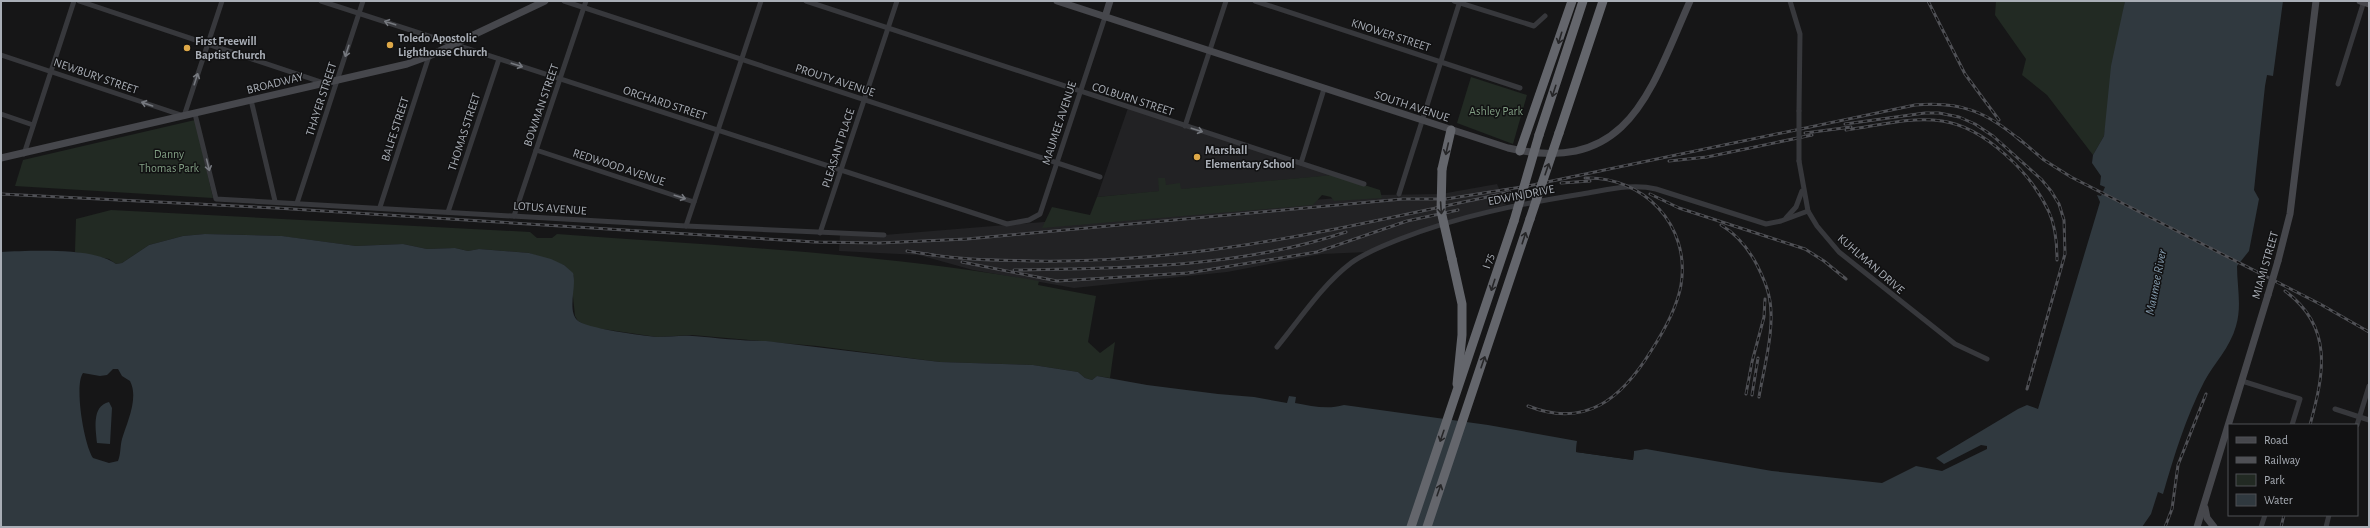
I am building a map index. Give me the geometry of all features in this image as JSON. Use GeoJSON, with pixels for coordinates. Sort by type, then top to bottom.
{"type":"FeatureCollection","features":[{"type":"Feature","properties":{"kind":"highway"},"geometry":{"type":"LineString","coordinates":[[1520,151],[1572,1]]}},
{"type":"Feature","properties":{"kind":"highway","name":"I 75"},"geometry":{"type":"LineString","coordinates":[[1411,527],[1514,221],[1539,135],[1583,1]]}},
{"type":"Feature","properties":{"kind":"highway"},"geometry":{"type":"LineString","coordinates":[[1427,527],[1603,1]]}},
{"type":"Feature","properties":{"kind":"highway"},"geometry":{"type":"LineString","coordinates":[[1600,12],[1607,1]]}},
{"type":"Feature","properties":{"kind":"highway"},"geometry":{"type":"LineString","coordinates":[[1451,130],[1442,169],[1441,211],[1462,304],[1462,335],[1455,399]]}},
{"type":"Feature","properties":{"kind":"street"},"geometry":{"type":"LineString","coordinates":[[24,154],[74,1]]}},
{"type":"Feature","properties":{"kind":"street"},"geometry":{"type":"LineString","coordinates":[[79,1],[324,83]]}},
{"type":"Feature","properties":{"kind":"street"},"geometry":{"type":"LineString","coordinates":[[184,116],[222,1]]}},
{"type":"Feature","properties":{"kind":"street","name":"ORCHARD STREET"},"geometry":{"type":"LineString","coordinates":[[321,1],[1003,224]]}},
{"type":"Feature","properties":{"kind":"street","name":"THAYER STREET"},"geometry":{"type":"LineString","coordinates":[[297,203],[363,1]]}},
{"type":"Feature","properties":{"kind":"street","name":"BROADWAY"},"geometry":{"type":"LineString","coordinates":[[1,158],[24,154],[407,64],[429,56],[545,1]]}},
{"type":"Feature","properties":{"kind":"street","name":"PROUTY AVENUE"},"geometry":{"type":"LineString","coordinates":[[564,1],[1100,178]]}},
{"type":"Feature","properties":{"kind":"street","name":"BOWMAN STREET"},"geometry":{"type":"LineString","coordinates":[[514,216],[586,1]]}},
{"type":"Feature","properties":{"kind":"street"},"geometry":{"type":"LineString","coordinates":[[686,226],[761,1]]}},
{"type":"Feature","properties":{"kind":"street","name":"COLBURN STREET"},"geometry":{"type":"LineString","coordinates":[[806,1],[1364,184]]}},
{"type":"Feature","properties":{"kind":"street","name":"PLEASANT PLACE"},"geometry":{"type":"LineString","coordinates":[[820,233],[897,1]]}},
{"type":"Feature","properties":{"kind":"street","name":"SOUTH AVENUE"},"geometry":{"type":"LineString","coordinates":[[1056,1],[1451,130],[1520,151],[1550,154],[1575,152],[1601,143],[1622,128],[1631,119],[1646,98],[1690,1]]}},
{"type":"Feature","properties":{"kind":"street","name":"MAUMEE AVENUE"},"geometry":{"type":"LineString","coordinates":[[1003,224],[1029,220],[1040,214],[1110,1]]}},
{"type":"Feature","properties":{"kind":"street"},"geometry":{"type":"LineString","coordinates":[[1185,126],[1226,1]]}},
{"type":"Feature","properties":{"kind":"street","name":"KNOWER STREET"},"geometry":{"type":"LineString","coordinates":[[1255,1],[1520,88]]}},
{"type":"Feature","properties":{"kind":"street"},"geometry":{"type":"LineString","coordinates":[[1454,1],[1534,26],[1545,16]]}},
{"type":"Feature","properties":{"kind":"street","name":"KUHLMAN DRIVE"},"geometry":{"type":"LineString","coordinates":[[1790,1],[1800,34],[1799,161],[1802,186],[1808,211],[1817,226],[1843,255],[1955,344],[1987,359]]}},
{"type":"Feature","properties":{"kind":"street","name":"MIAMI STREET"},"geometry":{"type":"LineString","coordinates":[[2229,424],[2278,261],[2290,214],[2316,1]]}},
{"type":"Feature","properties":{"kind":"street"},"geometry":{"type":"LineString","coordinates":[[1399,194],[1460,2]]}},
{"type":"Feature","properties":{"kind":"street"},"geometry":{"type":"LineString","coordinates":[[2338,84],[2364,2]]}},
{"type":"Feature","properties":{"kind":"street","name":"NEWBURY STREET"},"geometry":{"type":"LineString","coordinates":[[1,55],[184,116]]}},
{"type":"Feature","properties":{"kind":"street","name":"BALFE STREET"},"geometry":{"type":"LineString","coordinates":[[380,208],[429,56]]}},
{"type":"Feature","properties":{"kind":"street","name":"THOMAS STREET"},"geometry":{"type":"LineString","coordinates":[[448,212],[499,60]]}},
{"type":"Feature","properties":{"kind":"street"},"geometry":{"type":"LineString","coordinates":[[1301,163],[1324,88]]}},
{"type":"Feature","properties":{"kind":"street"},"geometry":{"type":"LineString","coordinates":[[252,100],[275,201]]}},
{"type":"Feature","properties":{"kind":"street"},"geometry":{"type":"LineString","coordinates":[[1,114],[33,125]]}},
{"type":"Feature","properties":{"kind":"street","name":"LOTUS AVENUE"},"geometry":{"type":"LineString","coordinates":[[195,114],[216,199],[275,201],[686,226],[884,235]]}},
{"type":"Feature","properties":{"kind":"street","name":"REDWOOD AVENUE"},"geometry":{"type":"LineString","coordinates":[[536,150],[694,202]]}},
{"type":"Feature","properties":{"kind":"street","name":"EDWIN DRIVE"},"geometry":{"type":"LineString","coordinates":[[1277,347],[1335,277],[1352,262],[1385,245],[1466,216],[1563,197],[1638,185],[1656,189],[1766,224],[1781,221],[1808,211]]}},
{"type":"Feature","properties":{"kind":"street"},"geometry":{"type":"LineString","coordinates":[[1781,221],[1796,207],[1801,195],[1802,186]]}},
{"type":"Feature","properties":{"kind":"street"},"geometry":{"type":"LineString","coordinates":[[2242,381],[2300,399],[2292,424]]}},
{"type":"Feature","properties":{"kind":"street"},"geometry":{"type":"LineString","coordinates":[[2357,424],[2369,386]]}},
{"type":"Feature","properties":{"kind":"street"},"geometry":{"type":"LineString","coordinates":[[2335,409],[2369,420]]}},
{"type":"Feature","properties":{"kind":"street","name":"MIAMI STREET"},"geometry":{"type":"LineString","coordinates":[[2199,527],[2228,428]]}},
{"type":"Feature","properties":{"kind":"street"},"geometry":{"type":"LineString","coordinates":[[2205,504],[2207,518],[2214,527]]}},
{"type":"Feature","properties":{"kind":"street"},"geometry":{"type":"LineString","coordinates":[[2261,527],[2265,516]]}},
{"type":"Feature","properties":{"kind":"street"},"geometry":{"type":"LineString","coordinates":[[2326,527],[2329,516]]}},
{"type":"Feature","properties":{"kind":"shaded area","name":"Marshall Elementary School"},"geometry":{"type":"Polygon","coordinates":[[[1128,108],[1336,175],[1097,197],[1128,108]]]}},
{"type":"Feature","properties":{"kind":"shaded area"},"geometry":{"type":"Polygon","coordinates":[[[1497,184],[1506,205],[1466,216],[1368,252],[1322,254],[1227,272],[1074,288],[973,270],[919,255],[839,251],[840,234],[884,235],[1375,195],[1441,194],[1497,184]]]}},
{"type":"Feature","properties":{"kind":"green space"},"geometry":{"type":"Polygon","coordinates":[[[1996,1],[2125,1],[2104,136],[2093,155],[2047,95],[2022,75],[2026,59],[1995,15],[1996,1]]]}},
{"type":"Feature","properties":{"kind":"green space","name":"Ashley Park"},"geometry":{"type":"Polygon","coordinates":[[[1471,77],[1527,95],[1513,144],[1457,123],[1471,77]]]}},
{"type":"Feature","properties":{"kind":"green space","name":"Danny Thomas Park"},"geometry":{"type":"Polygon","coordinates":[[[195,120],[213,198],[15,186],[23,160],[195,120]]]}},
{"type":"Feature","properties":{"kind":"green space"},"geometry":{"type":"Polygon","coordinates":[[[1333,175],[1380,190],[1382,198],[1334,201],[1331,197],[1322,195],[1313,205],[1042,228],[1052,207],[1090,215],[1097,197],[1159,191],[1158,178],[1165,178],[1166,185],[1180,183],[1181,189],[1333,175]]]}},
{"type":"Feature","properties":{"kind":"green space"},"geometry":{"type":"Polygon","coordinates":[[[111,210],[530,232],[537,238],[552,238],[557,234],[738,247],[859,257],[979,271],[1039,281],[1038,285],[1096,296],[1088,342],[1100,353],[1115,342],[1110,378],[1097,376],[1092,380],[1085,378],[1078,372],[1033,365],[940,362],[817,346],[692,335],[657,337],[589,327],[578,321],[575,316],[572,287],[574,276],[564,265],[529,253],[479,249],[468,251],[455,248],[427,249],[403,244],[356,246],[281,236],[205,234],[183,236],[149,245],[122,263],[116,264],[109,259],[75,252],[76,219],[111,210]]]}},
{"type":"Feature","properties":{"kind":"water","name":"Maumee River"},"geometry":{"type":"Polygon","coordinates":[[[2125,1],[2283,1],[2273,76],[2267,75],[2265,86],[2254,190],[2259,199],[2249,251],[2237,266],[2239,311],[2236,326],[2222,355],[2204,382],[2181,437],[2163,494],[2158,492],[2151,514],[2142,527],[1,527],[1,252],[77,252],[106,259],[116,264],[122,263],[149,245],[183,236],[205,234],[282,236],[356,246],[403,244],[427,249],[455,248],[468,251],[479,249],[529,253],[551,259],[564,265],[573,273],[574,284],[572,304],[574,315],[577,320],[602,329],[640,335],[657,337],[688,336],[766,341],[940,362],[1033,365],[1078,372],[1085,378],[1092,380],[1097,376],[1147,385],[1254,397],[1287,403],[1289,396],[1296,397],[1295,403],[1313,406],[1332,407],[1344,405],[1488,425],[1577,441],[1576,452],[1633,460],[1634,451],[1646,449],[1772,471],[1882,483],[1916,466],[1942,471],[1987,449],[1987,446],[1981,445],[1944,464],[1936,458],[2018,409],[2027,405],[2038,409],[2100,202],[2097,195],[2101,196],[2105,187],[2100,185],[2101,176],[2092,163],[2093,155],[2104,136],[2111,66],[2125,1]],[[113,369],[107,375],[100,376],[83,373],[80,380],[81,415],[86,441],[93,458],[109,463],[118,461],[120,456],[122,439],[133,402],[130,381],[122,376],[118,369],[113,369]]]}},
{"type":"Feature","properties":{"kind":"water"},"geometry":{"type":"Polygon","coordinates":[[[109,402],[112,408],[110,444],[97,443],[97,413],[103,404],[109,402]]]}},
{"type":"Feature","properties":{"kind":"pier"},"geometry":{"type":"Polygon","coordinates":[[[1577,441],[1579,441],[1578,450],[1631,458],[1632,450],[1634,451],[1633,460],[1576,452],[1577,441]]]}},
{"type":"Feature","properties":{"kind":"railway"},"geometry":{"type":"LineString","coordinates":[[1928,1],[1965,74],[1999,120]]}},
{"type":"Feature","properties":{"kind":"railway"},"geometry":{"type":"LineString","coordinates":[[1,194],[276,208],[815,242],[879,243],[967,239],[1403,199],[1446,199],[1528,186],[1915,105],[1946,105],[1972,111],[1997,123],[2021,141]]}},
{"type":"Feature","properties":{"kind":"railway"},"geometry":{"type":"LineString","coordinates":[[1845,124],[1925,113],[1939,113],[1959,117],[1975,124],[1993,136],[2041,179],[2051,191],[2059,204],[2064,220],[2065,254],[2027,389]]}},
{"type":"Feature","properties":{"kind":"railway"},"geometry":{"type":"LineString","coordinates":[[1846,130],[1894,122],[1930,120],[1958,125],[1974,132],[2005,154],[2019,168],[2041,197],[2049,212],[2055,230],[2057,260]]}},
{"type":"Feature","properties":{"kind":"railway"},"geometry":{"type":"LineString","coordinates":[[1805,133],[1851,127]]}},
{"type":"Feature","properties":{"kind":"railway"},"geometry":{"type":"LineString","coordinates":[[1669,161],[1707,157],[1812,135]]}},
{"type":"Feature","properties":{"kind":"railway"},"geometry":{"type":"LineString","coordinates":[[2018,138],[2044,160],[2071,177],[2320,304],[2369,332]]}},
{"type":"Feature","properties":{"kind":"railway"},"geometry":{"type":"LineString","coordinates":[[1528,406],[1549,412],[1568,414],[1585,411],[1600,405],[1615,395],[1628,383],[1640,368],[1656,343],[1669,319],[1679,294],[1682,263],[1678,243],[1670,224],[1658,208],[1644,195],[1626,185],[1606,180],[1585,178]]}},
{"type":"Feature","properties":{"kind":"railway"},"geometry":{"type":"LineString","coordinates":[[1561,183],[1590,181]]}},
{"type":"Feature","properties":{"kind":"railway"},"geometry":{"type":"LineString","coordinates":[[927,254],[966,259],[1032,261],[1093,260],[1154,256],[1214,249],[1332,230],[1510,192]]}},
{"type":"Feature","properties":{"kind":"railway"},"geometry":{"type":"LineString","coordinates":[[1650,194],[1679,208],[1805,249],[1824,261],[1846,279]]}},
{"type":"Feature","properties":{"kind":"railway"},"geometry":{"type":"LineString","coordinates":[[962,262],[1057,281],[1188,273],[1317,252],[1407,221],[1458,210]]}},
{"type":"Feature","properties":{"kind":"railway"},"geometry":{"type":"LineString","coordinates":[[1721,225],[1733,233],[1754,259],[1768,292],[1771,308],[1770,333],[1759,397]]}},
{"type":"Feature","properties":{"kind":"railway"},"geometry":{"type":"LineString","coordinates":[[1014,270],[1140,267],[1182,264],[1265,253],[1306,244],[1346,232]]}},
{"type":"Feature","properties":{"kind":"railway"},"geometry":{"type":"LineString","coordinates":[[907,251],[933,255]]}},
{"type":"Feature","properties":{"kind":"railway"},"geometry":{"type":"LineString","coordinates":[[2285,291],[2301,305],[2312,320],[2318,336],[2321,352],[2321,370],[2319,388],[2310,424]]}},
{"type":"Feature","properties":{"kind":"railway"},"geometry":{"type":"LineString","coordinates":[[1746,394],[1752,362],[1764,317],[1765,299]]}},
{"type":"Feature","properties":{"kind":"railway"},"geometry":{"type":"LineString","coordinates":[[1752,395],[1758,358]]}},
{"type":"Feature","properties":{"kind":"railway"},"geometry":{"type":"LineString","coordinates":[[2165,527],[2172,509],[2178,465],[2206,394]]}},
{"type":"Feature","properties":{"kind":"railway"},"geometry":{"type":"LineString","coordinates":[[2281,527],[2284,516]]}},
{"type":"Feature","properties":{"kind":"place","name":"Toledo Apostolic Lighthouse Church"},"geometry":{"type":"Point","coordinates":[390,45]}},
{"type":"Feature","properties":{"kind":"place","name":"First Freewill Baptist Church"},"geometry":{"type":"Point","coordinates":[187,48]}},
{"type":"Feature","properties":{"kind":"place","name":"Marshall Elementary School"},"geometry":{"type":"Point","coordinates":[1197,157]}}]}
